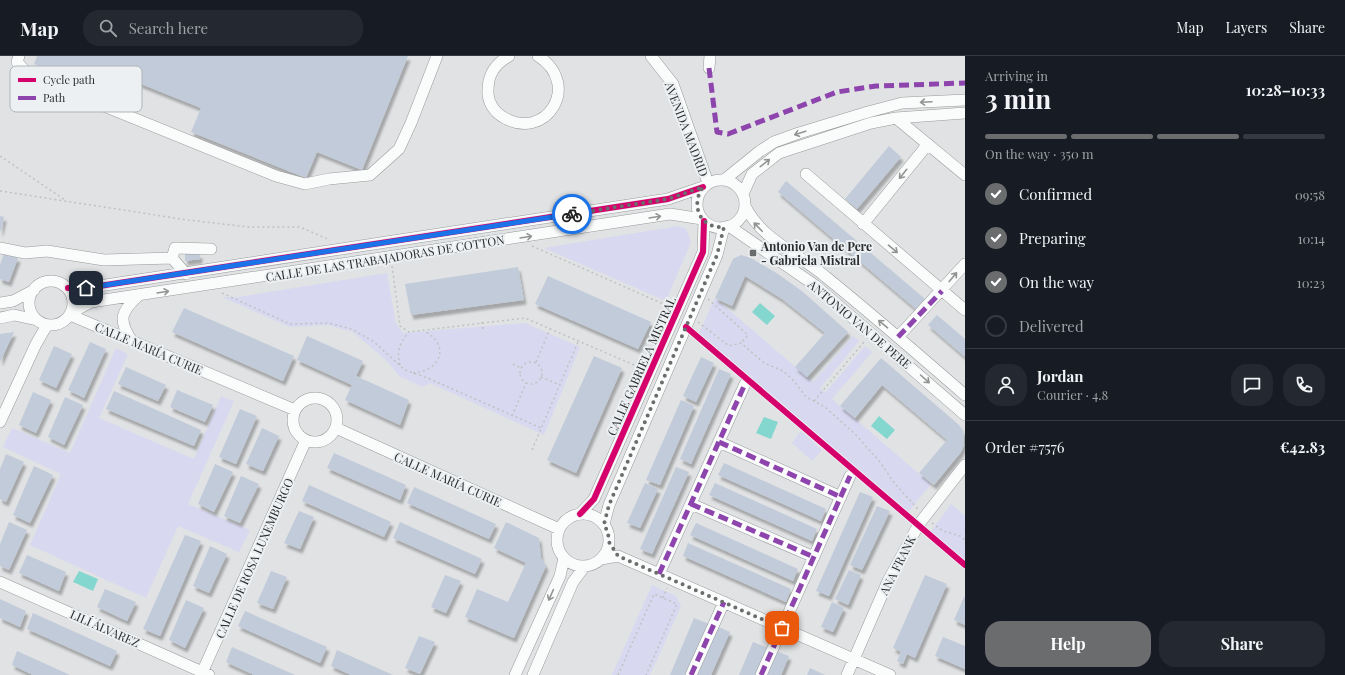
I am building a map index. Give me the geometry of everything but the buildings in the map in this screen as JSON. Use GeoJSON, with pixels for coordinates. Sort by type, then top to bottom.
{"type":"FeatureCollection","features":[{"type":"Feature","properties":{"kind":"street"},"geometry":{"type":"LineString","coordinates":[[19,56],[17,62],[21,66]]}},
{"type":"Feature","properties":{"kind":"street"},"geometry":{"type":"LineString","coordinates":[[119,112],[276,176],[305,184],[329,179],[370,175],[399,148],[411,123],[437,56]]}},
{"type":"Feature","properties":{"kind":"street"},"geometry":{"type":"LineString","coordinates":[[509,56],[498,62],[488,78],[487,97],[496,113],[507,120],[512,123],[531,124],[548,115],[558,99],[559,80],[550,63],[538,56]]}},
{"type":"Feature","properties":{"kind":"street","name":"AVENIDA MADRID"},"geometry":{"type":"LineString","coordinates":[[651,56],[673,84],[706,185]]}},
{"type":"Feature","properties":{"kind":"street"},"geometry":{"type":"LineString","coordinates":[[709,68],[710,56]]}},
{"type":"Feature","properties":{"kind":"street"},"geometry":{"type":"LineString","coordinates":[[724,180],[760,151],[774,142],[799,133],[902,103],[965,100]]}},
{"type":"Feature","properties":{"kind":"street"},"geometry":{"type":"LineString","coordinates":[[743,194],[735,184],[724,180],[718,180],[706,185],[697,199],[698,213],[703,220],[712,226],[727,227],[738,220],[744,206],[743,194],[752,174],[779,153],[871,124],[896,118],[965,113]]}},
{"type":"Feature","properties":{"kind":"street"},"geometry":{"type":"LineString","coordinates":[[896,118],[965,175]]}},
{"type":"Feature","properties":{"kind":"street"},"geometry":{"type":"LineString","coordinates":[[863,224],[928,144]]}},
{"type":"Feature","properties":{"kind":"street"},"geometry":{"type":"LineString","coordinates":[[806,174],[965,310]]}},
{"type":"Feature","properties":{"kind":"street","name":"CALLE DE LAS TRABAJADORAS DE COTTON"},"geometry":{"type":"LineString","coordinates":[[68,288],[86,288],[186,274],[668,199],[706,185]]}},
{"type":"Feature","properties":{"kind":"street","name":"ANTONIO VAN DE PERE"},"geometry":{"type":"LineString","coordinates":[[744,206],[752,220],[762,232],[824,275],[965,395]]}},
{"type":"Feature","properties":{"kind":"street","name":"CALLE DE LAS TRABAJADORAS DE COTTON"},"geometry":{"type":"LineString","coordinates":[[70,314],[90,302],[516,239],[670,214],[703,220]]}},
{"type":"Feature","properties":{"kind":"street","name":"CALLE GABRIELA MISTRAL"},"geometry":{"type":"LineString","coordinates":[[580,514],[594,499],[703,252],[703,220]]}},
{"type":"Feature","properties":{"kind":"street","name":"CALLE GABRIELA MISTRAL"},"geometry":{"type":"LineString","coordinates":[[604,524],[609,505],[701,293],[727,227]]}},
{"type":"Feature","properties":{"kind":"street","name":"ANTONIO VAN DE PERE"},"geometry":{"type":"LineString","coordinates":[[727,227],[816,286],[965,415]]}},
{"type":"Feature","properties":{"kind":"street"},"geometry":{"type":"LineString","coordinates":[[0,248],[24,253],[47,251],[104,260],[172,258]]}},
{"type":"Feature","properties":{"kind":"street"},"geometry":{"type":"LineString","coordinates":[[172,258],[176,248],[212,249]]}},
{"type":"Feature","properties":{"kind":"street"},"geometry":{"type":"LineString","coordinates":[[172,258],[186,274]]}},
{"type":"Feature","properties":{"kind":"street"},"geometry":{"type":"LineString","coordinates":[[898,337],[942,291],[965,264]]}},
{"type":"Feature","properties":{"kind":"street"},"geometry":{"type":"LineString","coordinates":[[0,318],[14,315],[42,322],[59,324],[70,314],[74,302],[68,288],[57,281],[50,281],[38,285],[29,302],[30,308],[42,322]]}},
{"type":"Feature","properties":{"kind":"street"},"geometry":{"type":"LineString","coordinates":[[0,303],[13,302],[34,290]]}},
{"type":"Feature","properties":{"kind":"street"},"geometry":{"type":"LineString","coordinates":[[131,340],[124,328],[122,315],[127,307],[138,296]]}},
{"type":"Feature","properties":{"kind":"street","name":"CALLE MARÍA CURIE"},"geometry":{"type":"LineString","coordinates":[[70,314],[295,410]]}},
{"type":"Feature","properties":{"kind":"street"},"geometry":{"type":"LineString","coordinates":[[0,422],[36,344],[42,322]]}},
{"type":"Feature","properties":{"kind":"street"},"geometry":{"type":"LineString","coordinates":[[659,574],[745,384]]}},
{"type":"Feature","properties":{"kind":"street"},"geometry":{"type":"LineString","coordinates":[[308,399],[322,399],[331,405],[335,411],[337,418],[336,428],[330,436],[322,441],[306,440],[295,430],[292,417],[301,402],[308,399]]}},
{"type":"Feature","properties":{"kind":"street","name":"CALLE MARÍA CURIE"},"geometry":{"type":"LineString","coordinates":[[336,428],[559,529]]}},
{"type":"Feature","properties":{"kind":"street","name":"CALLE DE ROSA LUXEMBURGO"},"geometry":{"type":"LineString","coordinates":[[204,674],[306,440]]}},
{"type":"Feature","properties":{"kind":"street"},"geometry":{"type":"LineString","coordinates":[[720,442],[841,496]]}},
{"type":"Feature","properties":{"kind":"street","name":"ANA FRANK"},"geometry":{"type":"LineString","coordinates":[[847,675],[888,581],[925,516],[965,465]]}},
{"type":"Feature","properties":{"kind":"street"},"geometry":{"type":"LineString","coordinates":[[761,675],[850,476]]}},
{"type":"Feature","properties":{"kind":"street"},"geometry":{"type":"LineString","coordinates":[[691,504],[814,557]]}},
{"type":"Feature","properties":{"kind":"street"},"geometry":{"type":"LineString","coordinates":[[580,514],[594,516],[604,524],[608,533],[609,542],[606,552],[601,559],[595,564],[577,566],[564,558],[558,545],[559,529],[569,518],[580,514]]}},
{"type":"Feature","properties":{"kind":"street"},"geometry":{"type":"LineString","coordinates":[[609,542],[618,556],[890,675]]}},
{"type":"Feature","properties":{"kind":"street"},"geometry":{"type":"LineString","coordinates":[[601,559],[618,556]]}},
{"type":"Feature","properties":{"kind":"street"},"geometry":{"type":"LineString","coordinates":[[515,675],[560,576],[564,558]]}},
{"type":"Feature","properties":{"kind":"street"},"geometry":{"type":"LineString","coordinates":[[533,675],[573,582],[585,566]]}},
{"type":"Feature","properties":{"kind":"street","name":"LILÍ ÁLVAREZ"},"geometry":{"type":"LineString","coordinates":[[0,582],[204,674]]}},
{"type":"Feature","properties":{"kind":"street"},"geometry":{"type":"LineString","coordinates":[[691,675],[724,602]]}},
{"type":"Feature","properties":{"kind":"path"},"geometry":{"type":"LineString","coordinates":[[0,156],[66,201]]}},
{"type":"Feature","properties":{"kind":"path"},"geometry":{"type":"LineString","coordinates":[[0,191],[188,220],[249,226],[300,227],[350,248]]}},
{"type":"Feature","properties":{"kind":"path"},"geometry":{"type":"LineString","coordinates":[[516,239],[677,310]]}},
{"type":"Feature","properties":{"kind":"path"},"geometry":{"type":"LineString","coordinates":[[390,258],[400,326],[409,332],[525,318],[650,372]]}},
{"type":"Feature","properties":{"kind":"path"},"geometry":{"type":"LineString","coordinates":[[206,285],[290,324],[328,323],[352,329],[374,342],[400,366],[411,373],[430,379],[541,428]]}},
{"type":"Feature","properties":{"kind":"path"},"geometry":{"type":"LineString","coordinates":[[690,316],[729,346],[741,343],[748,335],[701,293]]}},
{"type":"Feature","properties":{"kind":"path"},"geometry":{"type":"LineString","coordinates":[[482,322],[483,330]]}},
{"type":"Feature","properties":{"kind":"path"},"geometry":{"type":"LineString","coordinates":[[536,362],[550,329]]}},
{"type":"Feature","properties":{"kind":"path"},"geometry":{"type":"LineString","coordinates":[[411,373],[425,372],[431,368],[440,354],[439,344],[435,338],[423,330]]}},
{"type":"Feature","properties":{"kind":"path"},"geometry":{"type":"LineString","coordinates":[[400,366],[398,359],[399,345],[409,332]]}},
{"type":"Feature","properties":{"kind":"path"},"geometry":{"type":"LineString","coordinates":[[814,401],[872,333]]}},
{"type":"Feature","properties":{"kind":"path"},"geometry":{"type":"LineString","coordinates":[[532,450],[578,341]]}},
{"type":"Feature","properties":{"kind":"path"},"geometry":{"type":"LineString","coordinates":[[741,343],[764,363],[783,371],[794,380],[806,397],[825,408],[855,434],[880,462],[895,484],[925,516],[943,532],[960,536],[965,540]]}},
{"type":"Feature","properties":{"kind":"path"},"geometry":{"type":"LineString","coordinates":[[526,362],[536,362],[542,369],[542,377],[534,384],[526,383],[520,375],[521,368],[526,362]]}},
{"type":"Feature","properties":{"kind":"path"},"geometry":{"type":"LineString","coordinates":[[513,364],[521,368]]}},
{"type":"Feature","properties":{"kind":"path"},"geometry":{"type":"LineString","coordinates":[[542,377],[560,385]]}},
{"type":"Feature","properties":{"kind":"path"},"geometry":{"type":"LineString","coordinates":[[512,416],[526,383]]}},
{"type":"Feature","properties":{"kind":"path"},"geometry":{"type":"LineString","coordinates":[[618,675],[654,594],[677,604],[646,675]]}},
{"type":"Feature","properties":{"kind":"shaded area"},"geometry":{"type":"Polygon","coordinates":[[[679,226],[686,229],[691,242],[666,301],[544,248],[679,226]]]}},
{"type":"Feature","properties":{"kind":"shaded area"},"geometry":{"type":"Polygon","coordinates":[[[387,273],[396,324],[403,333],[525,323],[580,347],[544,435],[430,383],[423,387],[399,376],[387,361],[353,332],[328,325],[290,327],[222,297],[238,297],[387,273]]]}},
{"type":"Feature","properties":{"kind":"shaded area"},"geometry":{"type":"Polygon","coordinates":[[[715,298],[813,382],[853,336],[859,341],[820,388],[825,393],[865,346],[872,352],[832,399],[931,484],[905,516],[697,338],[715,298]]]}},
{"type":"Feature","properties":{"kind":"shaded area"},"geometry":{"type":"Polygon","coordinates":[[[760,303],[775,316],[767,325],[752,312],[760,303]]]}},
{"type":"Feature","properties":{"kind":"shaded area"},"geometry":{"type":"Polygon","coordinates":[[[116,348],[128,354],[99,418],[194,459],[221,396],[234,401],[188,504],[250,530],[239,552],[178,526],[146,598],[30,545],[61,474],[3,447],[12,428],[70,453],[116,348]]]}},
{"type":"Feature","properties":{"kind":"shaded area"},"geometry":{"type":"Polygon","coordinates":[[[879,416],[895,430],[887,439],[871,426],[879,416]]]}},
{"type":"Feature","properties":{"kind":"shaded area"},"geometry":{"type":"Polygon","coordinates":[[[764,417],[778,422],[771,439],[756,433],[764,417]]]}},
{"type":"Feature","properties":{"kind":"shaded area"},"geometry":{"type":"Polygon","coordinates":[[[801,431],[822,450],[812,461],[792,443],[801,431]]]}},
{"type":"Feature","properties":{"kind":"shaded area"},"geometry":{"type":"Polygon","coordinates":[[[951,504],[965,516],[965,569],[927,537],[951,504]]]}},
{"type":"Feature","properties":{"kind":"shaded area"},"geometry":{"type":"Polygon","coordinates":[[[79,571],[98,579],[93,591],[73,582],[79,571]]]}},
{"type":"Feature","properties":{"kind":"shaded area"},"geometry":{"type":"Polygon","coordinates":[[[652,585],[676,596],[681,606],[650,675],[612,675],[652,585]]]}},
{"type":"Feature","properties":{"kind":"marked path"},"geometry":{"type":"LineString","coordinates":[[709,68],[717,132],[728,134],[837,92],[876,86],[965,83]]}},
{"type":"Feature","properties":{"kind":"marked path"},"geometry":{"type":"LineString","coordinates":[[898,337],[942,291]]}},
{"type":"Feature","properties":{"kind":"marked path"},"geometry":{"type":"LineString","coordinates":[[659,574],[745,384]]}},
{"type":"Feature","properties":{"kind":"marked path"},"geometry":{"type":"LineString","coordinates":[[719,442],[841,497]]}},
{"type":"Feature","properties":{"kind":"marked path"},"geometry":{"type":"LineString","coordinates":[[761,675],[850,476]]}},
{"type":"Feature","properties":{"kind":"marked path"},"geometry":{"type":"LineString","coordinates":[[691,504],[814,557]]}},
{"type":"Feature","properties":{"kind":"marked path"},"geometry":{"type":"LineString","coordinates":[[691,675],[724,602]]}},
{"type":"Feature","properties":{"kind":"cycle path"},"geometry":{"type":"LineString","coordinates":[[68,288],[86,288],[668,199],[703,187]]}},
{"type":"Feature","properties":{"kind":"cycle path"},"geometry":{"type":"LineString","coordinates":[[580,514],[594,499],[703,252],[704,221]]}},
{"type":"Feature","properties":{"kind":"cycle path"},"geometry":{"type":"LineString","coordinates":[[686,327],[965,565]]}},
{"type":"Feature","properties":{"kind":"way so far"},"geometry":{"type":"LineString","coordinates":[[572,214],[668,199],[703,187],[699,192],[697,199],[698,213],[706,223],[719,228],[724,227],[717,255],[609,505],[604,524],[608,533],[609,542],[618,556],[782,628]]}},
{"type":"Feature","properties":{"kind":"place","name":"Antonio Van de Pere - Gabriela Mistral"},"geometry":{"type":"Point","coordinates":[753,253]}},
{"type":"Feature","properties":{"kind":"route"},"geometry":{"type":"LineString","coordinates":[[86,288],[572,214]]}}]}
